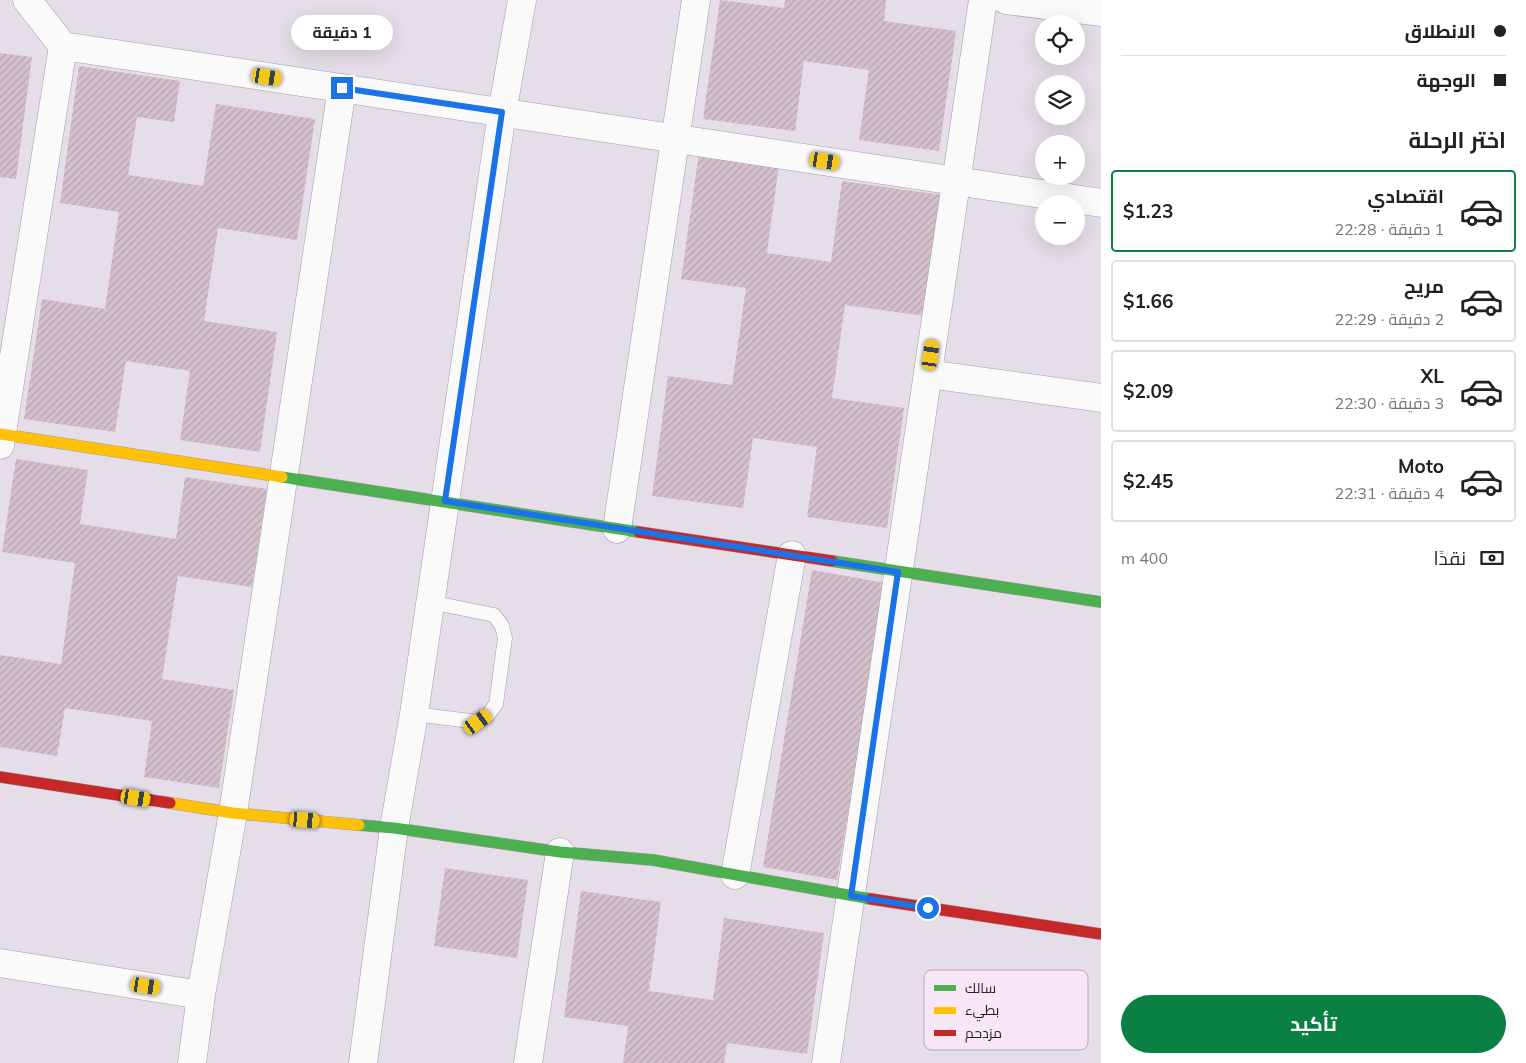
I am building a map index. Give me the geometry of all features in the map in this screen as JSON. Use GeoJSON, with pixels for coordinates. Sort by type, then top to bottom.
{"type":"FeatureCollection","features":[{"type":"Feature","properties":{"kind":"street"},"geometry":{"type":"LineString","coordinates":[[27,0],[63,46],[1101,203]]}},
{"type":"Feature","properties":{"kind":"street"},"geometry":{"type":"LineString","coordinates":[[363,1063],[394,828],[414,714],[502,112],[522,0]]}},
{"type":"Feature","properties":{"kind":"street"},"geometry":{"type":"LineString","coordinates":[[618,528],[696,0]]}},
{"type":"Feature","properties":{"kind":"street"},"geometry":{"type":"LineString","coordinates":[[826,1063],[983,0]]}},
{"type":"Feature","properties":{"kind":"street"},"geometry":{"type":"LineString","coordinates":[[1006,0],[1101,12]]}},
{"type":"Feature","properties":{"kind":"street"},"geometry":{"type":"LineString","coordinates":[[63,46],[1,438],[445,501],[1101,602]]}},
{"type":"Feature","properties":{"kind":"street"},"geometry":{"type":"LineString","coordinates":[[192,1063],[201,995],[233,813],[342,88]]}},
{"type":"Feature","properties":{"kind":"street"},"geometry":{"type":"LineString","coordinates":[[928,374],[1101,398]]}},
{"type":"Feature","properties":{"kind":"street"},"geometry":{"type":"LineString","coordinates":[[735,874],[792,555]]}},
{"type":"Feature","properties":{"kind":"street"},"geometry":{"type":"LineString","coordinates":[[0,778],[233,813],[394,828],[560,852],[653,860],[851,896],[1101,934]]}},
{"type":"Feature","properties":{"kind":"street"},"geometry":{"type":"LineString","coordinates":[[528,1063],[560,852]]}},
{"type":"Feature","properties":{"kind":"street"},"geometry":{"type":"LineString","coordinates":[[0,963],[201,995]]}},
{"type":"Feature","properties":{"kind":"lane"},"geometry":{"type":"LineString","coordinates":[[414,714],[478,722],[488,715],[496,704],[505,638],[502,626],[494,616],[430,602]]}},
{"type":"Feature","properties":{"kind":"building"},"geometry":{"type":"Polygon","coordinates":[[[720,0],[784,8],[785,0],[886,0],[884,21],[956,31],[939,151],[859,140],[869,70],[804,61],[795,131],[703,119],[720,0]]]}},
{"type":"Feature","properties":{"kind":"building"},"geometry":{"type":"Polygon","coordinates":[[[0,53],[32,57],[16,179],[0,177],[0,53]]]}},
{"type":"Feature","properties":{"kind":"building"},"geometry":{"type":"Polygon","coordinates":[[[79,66],[180,81],[174,122],[137,117],[128,175],[203,186],[216,104],[315,119],[297,240],[218,228],[204,321],[277,332],[260,452],[180,440],[190,371],[126,361],[115,432],[24,419],[42,299],[105,309],[119,212],[60,203],[79,66]]]}},
{"type":"Feature","properties":{"kind":"building"},"geometry":{"type":"Polygon","coordinates":[[[699,153],[779,164],[767,253],[831,262],[842,181],[942,195],[925,316],[845,305],[832,398],[904,408],[887,528],[807,517],[817,447],[753,438],[743,508],[652,496],[668,376],[732,385],[746,288],[681,279],[699,153]]]}},
{"type":"Feature","properties":{"kind":"building"},"geometry":{"type":"Polygon","coordinates":[[[16,459],[88,470],[80,524],[176,539],[185,477],[267,489],[252,587],[178,576],[162,679],[234,690],[219,788],[144,777],[152,721],[65,708],[57,756],[0,747],[0,655],[61,664],[75,563],[2,552],[16,459]]]}},
{"type":"Feature","properties":{"kind":"building"},"geometry":{"type":"Polygon","coordinates":[[[812,570],[886,583],[837,880],[763,867],[812,570]]]}},
{"type":"Feature","properties":{"kind":"building"},"geometry":{"type":"Polygon","coordinates":[[[445,868],[528,880],[517,958],[434,946],[445,868]]]}},
{"type":"Feature","properties":{"kind":"building"},"geometry":{"type":"Polygon","coordinates":[[[581,891],[661,902],[649,991],[713,1000],[724,918],[824,933],[807,1054],[727,1043],[724,1063],[623,1063],[628,1026],[564,1017],[581,891]]]}},
{"type":"Feature","properties":{"kind":"traffic: fast"},"geometry":{"type":"LineString","coordinates":[[282,477],[639,532]]}},
{"type":"Feature","properties":{"kind":"traffic: fast"},"geometry":{"type":"LineString","coordinates":[[832,561],[1101,602]]}},
{"type":"Feature","properties":{"kind":"traffic: fast"},"geometry":{"type":"LineString","coordinates":[[359,825],[394,828],[560,852],[653,860],[871,899]]}},
{"type":"Feature","properties":{"kind":"traffic: slow"},"geometry":{"type":"LineString","coordinates":[[0,434],[282,477]]}},
{"type":"Feature","properties":{"kind":"traffic: slow"},"geometry":{"type":"LineString","coordinates":[[170,803],[233,813],[359,825]]}},
{"type":"Feature","properties":{"kind":"traffic: jam"},"geometry":{"type":"LineString","coordinates":[[639,532],[832,561]]}},
{"type":"Feature","properties":{"kind":"traffic: jam"},"geometry":{"type":"LineString","coordinates":[[0,777],[170,803]]}},
{"type":"Feature","properties":{"kind":"traffic: jam"},"geometry":{"type":"LineString","coordinates":[[871,899],[1101,934]]}},
{"type":"Feature","properties":{"kind":"route"},"geometry":{"type":"LineString","coordinates":[[342,88],[502,112],[445,501],[898,572],[851,896],[928,908]]}}]}
